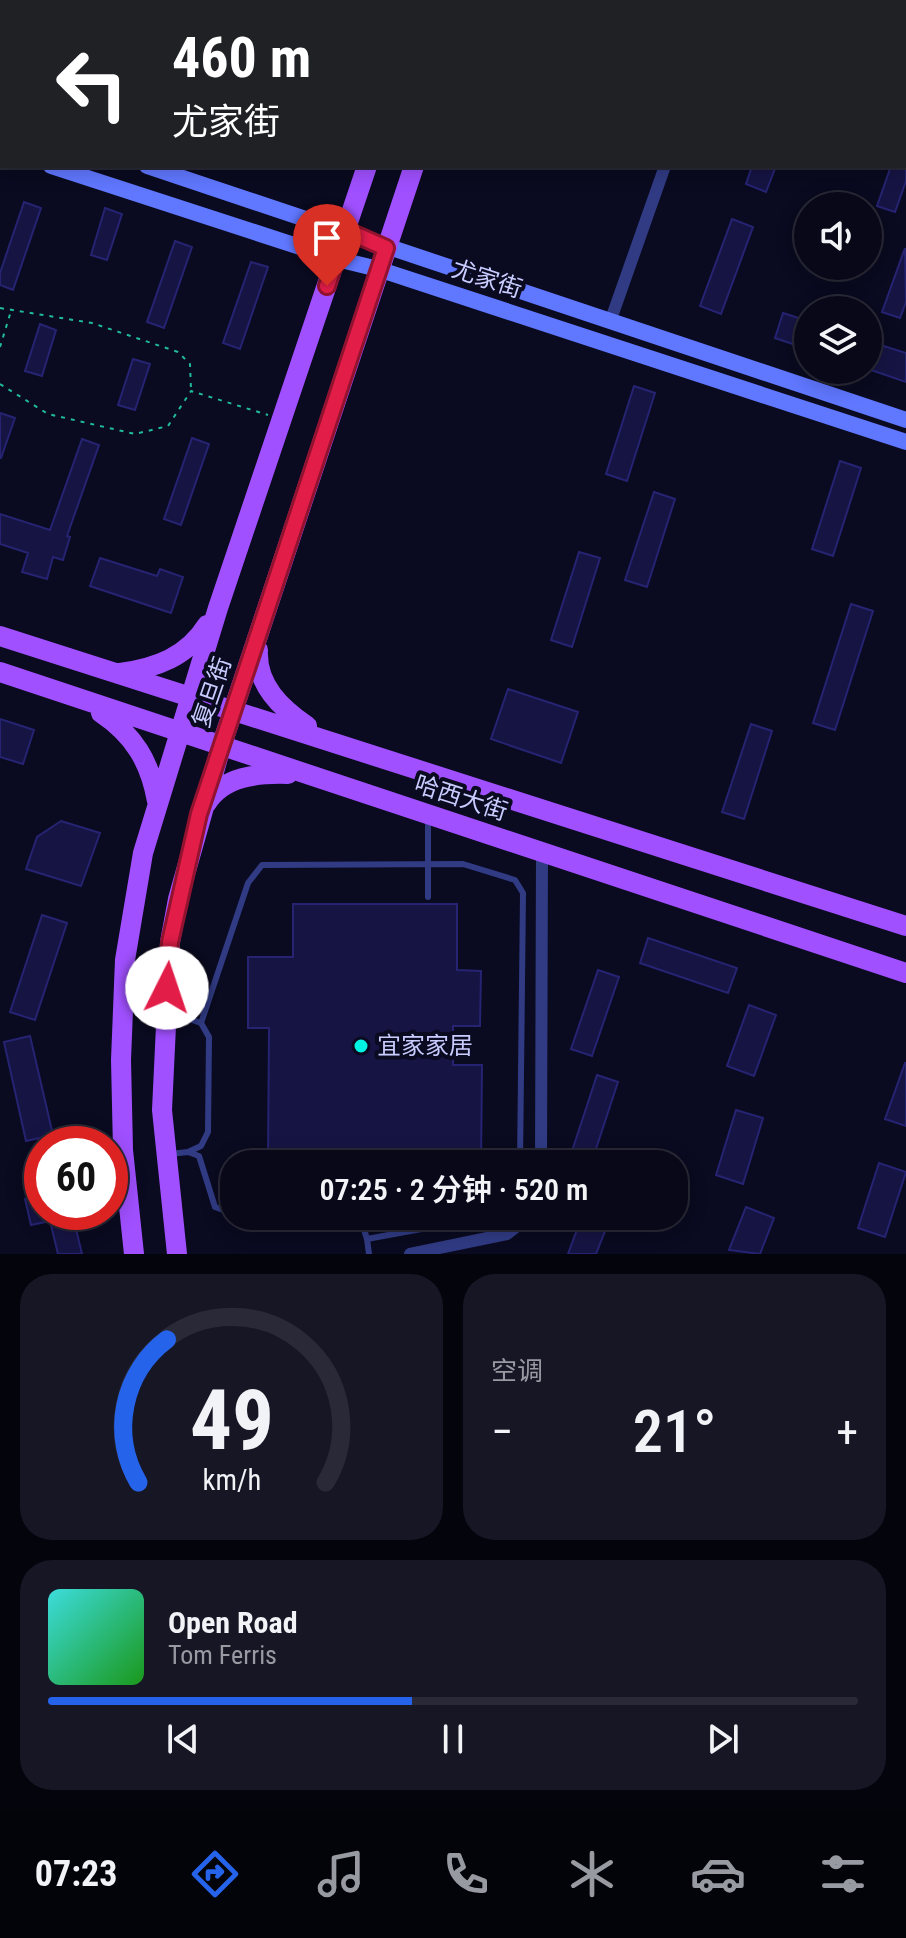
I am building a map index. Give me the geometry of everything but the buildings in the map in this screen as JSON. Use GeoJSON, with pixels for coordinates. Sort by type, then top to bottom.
{"type":"FeatureCollection","features":[{"type":"Feature","properties":{"kind":"main road","name":"尤家街"},"geometry":{"type":"LineString","coordinates":[[57,168],[337,259],[378,269],[906,442]]}},
{"type":"Feature","properties":{"kind":"main road","name":"尤家街"},"geometry":{"type":"LineString","coordinates":[[153,168],[906,420]]}},
{"type":"Feature","properties":{"kind":"main road","name":"复旦街"},"geometry":{"type":"LineString","coordinates":[[134,1254],[123,1150],[125,960],[133,900],[178,731],[366,168]]}},
{"type":"Feature","properties":{"kind":"main road","name":"复旦街"},"geometry":{"type":"LineString","coordinates":[[177,1254],[162,1110],[170,942],[199,814],[413,168]]}},
{"type":"Feature","properties":{"kind":"main road"},"geometry":{"type":"LineString","coordinates":[[118,674],[149,669],[171,660],[203,631],[218,608]]}},
{"type":"Feature","properties":{"kind":"main road"},"geometry":{"type":"LineString","coordinates":[[260,634],[258,666],[265,685],[287,712],[324,738]]}},
{"type":"Feature","properties":{"kind":"main road","name":"哈西大街"},"geometry":{"type":"LineString","coordinates":[[0,636],[906,926]]}},
{"type":"Feature","properties":{"kind":"main road","name":"哈西大街"},"geometry":{"type":"LineString","coordinates":[[0,672],[906,973]]}},
{"type":"Feature","properties":{"kind":"main road"},"geometry":{"type":"LineString","coordinates":[[78,698],[123,728],[135,741],[147,763],[157,803]]}},
{"type":"Feature","properties":{"kind":"main road"},"geometry":{"type":"LineString","coordinates":[[199,814],[212,795],[228,783],[265,773],[307,774]]}},
{"type":"Feature","properties":{"kind":"street"},"geometry":{"type":"LineString","coordinates":[[610,322],[664,168]]}},
{"type":"Feature","properties":{"kind":"street"},"geometry":{"type":"LineString","coordinates":[[541,1150],[542,852]]}},
{"type":"Feature","properties":{"kind":"street"},"geometry":{"type":"LineString","coordinates":[[410,1254],[507,1234],[512,1230]]}},
{"type":"Feature","properties":{"kind":"lane"},"geometry":{"type":"LineString","coordinates":[[428,814],[428,897]]}},
{"type":"Feature","properties":{"kind":"lane"},"geometry":{"type":"LineString","coordinates":[[201,1023],[235,918],[256,868],[271,864],[463,864],[515,880],[523,893],[520,1150]]}},
{"type":"Feature","properties":{"kind":"lane"},"geometry":{"type":"LineString","coordinates":[[166,1011],[201,1023],[209,1037],[210,1121],[205,1140],[188,1152]]}},
{"type":"Feature","properties":{"kind":"lane"},"geometry":{"type":"LineString","coordinates":[[166,1154],[188,1152],[199,1156],[205,1166],[215,1207],[220,1209]]}},
{"type":"Feature","properties":{"kind":"lane"},"geometry":{"type":"LineString","coordinates":[[364,1230],[369,1254]]}},
{"type":"Feature","properties":{"kind":"lane"},"geometry":{"type":"LineString","coordinates":[[367,1239],[416,1230]]}},
{"type":"Feature","properties":{"kind":"path"},"geometry":{"type":"LineString","coordinates":[[0,308],[92,323],[178,352],[190,364],[191,391],[168,426],[147,434],[135,434],[48,414],[0,384]]}},
{"type":"Feature","properties":{"kind":"path"},"geometry":{"type":"LineString","coordinates":[[0,347],[11,311]]}},
{"type":"Feature","properties":{"kind":"path"},"geometry":{"type":"LineString","coordinates":[[191,391],[282,420]]}},
{"type":"Feature","properties":{"kind":"place","name":"宜家家居"},"geometry":{"type":"Point","coordinates":[361,1046]}},
{"type":"Feature","properties":{"kind":"route"},"geometry":{"type":"LineString","coordinates":[[167,988],[170,942],[199,814],[386,248],[345,230],[327,286]]}}]}
